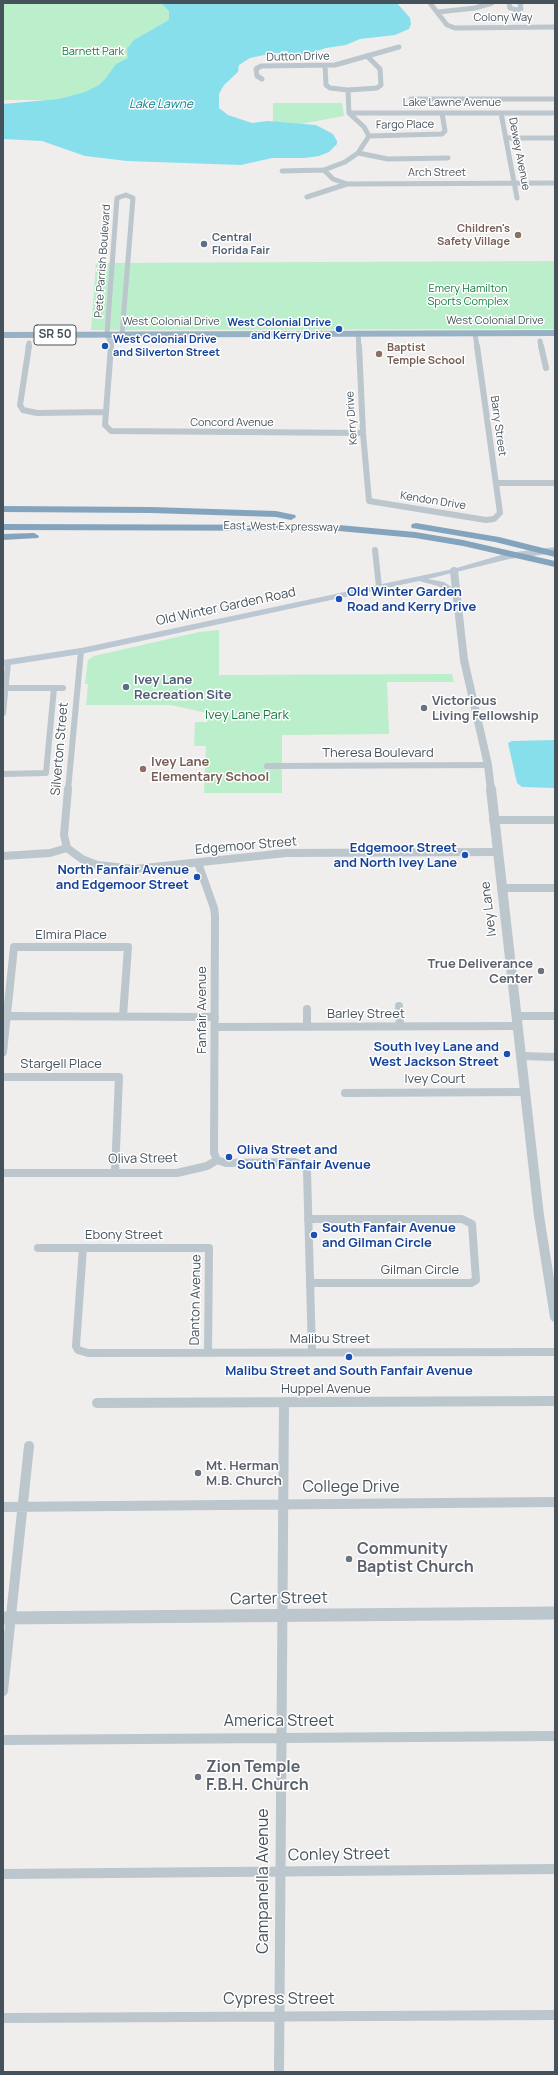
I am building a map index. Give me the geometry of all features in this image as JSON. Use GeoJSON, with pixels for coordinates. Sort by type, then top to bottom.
{"type":"FeatureCollection","features":[{"type":"Feature","properties":{"kind":"highway","name":"West Colonial Drive"},"geometry":{"type":"LineString","coordinates":[[3,343],[109,339],[475,337],[555,333]]}},
{"type":"Feature","properties":{"kind":"highway","name":"West Colonial Drive"},"geometry":{"type":"LineString","coordinates":[[3,335],[109,339],[122,334],[235,338]]}},
{"type":"Feature","properties":{"kind":"highway","name":"West Colonial Drive"},"geometry":{"type":"LineString","coordinates":[[475,337],[555,341]]}},
{"type":"Feature","properties":{"kind":"highway"},"geometry":{"type":"LineString","coordinates":[[3,509],[151,510],[276,514],[291,517]]}},
{"type":"Feature","properties":{"kind":"highway","name":"East-West Expressway"},"geometry":{"type":"LineString","coordinates":[[3,519],[291,517],[394,523],[452,531],[513,543],[555,556]]}},
{"type":"Feature","properties":{"kind":"highway","name":"East-West Expressway"},"geometry":{"type":"LineString","coordinates":[[3,527],[295,526],[357,530],[415,535],[491,548],[555,564]]}},
{"type":"Feature","properties":{"kind":"highway"},"geometry":{"type":"LineString","coordinates":[[3,537],[336,532],[357,530]]}},
{"type":"Feature","properties":{"kind":"main road","name":"Old Winter Garden Road"},"geometry":{"type":"LineString","coordinates":[[5,663],[81,651],[414,580],[508,556],[555,550]]}},
{"type":"Feature","properties":{"kind":"main road","name":"Old Winter Garden Road"},"geometry":{"type":"LineString","coordinates":[[454,571],[555,556]]}},
{"type":"Feature","properties":{"kind":"main road"},"geometry":{"type":"LineString","coordinates":[[414,580],[441,584],[456,594]]}},
{"type":"Feature","properties":{"kind":"street"},"geometry":{"type":"LineString","coordinates":[[430,3],[438,12],[475,8],[492,3]]}},
{"type":"Feature","properties":{"kind":"street"},"geometry":{"type":"LineString","coordinates":[[509,3],[510,8],[516,10],[521,9],[520,3]]}},
{"type":"Feature","properties":{"kind":"street","name":"Colony Way"},"geometry":{"type":"LineString","coordinates":[[438,12],[447,25],[451,27],[555,27]]}},
{"type":"Feature","properties":{"kind":"street","name":"Dutton Drive"},"geometry":{"type":"LineString","coordinates":[[262,79],[257,76],[256,70],[261,66],[325,66],[340,64],[399,47]]}},
{"type":"Feature","properties":{"kind":"street"},"geometry":{"type":"LineString","coordinates":[[325,66],[326,85],[330,88],[367,90],[377,88],[381,85],[380,69],[367,56]]}},
{"type":"Feature","properties":{"kind":"street"},"geometry":{"type":"LineString","coordinates":[[282,171],[324,170],[345,162],[358,153],[369,136],[364,127],[349,113],[348,90]]}},
{"type":"Feature","properties":{"kind":"street"},"geometry":{"type":"LineString","coordinates":[[411,99],[555,99]]}},
{"type":"Feature","properties":{"kind":"street","name":"Lake Lawne Avenue"},"geometry":{"type":"LineString","coordinates":[[349,113],[555,113]]}},
{"type":"Feature","properties":{"kind":"street","name":"Fargo Place"},"geometry":{"type":"LineString","coordinates":[[369,136],[442,134],[445,132],[442,113]]}},
{"type":"Feature","properties":{"kind":"street","name":"Dewey Avenue"},"geometry":{"type":"LineString","coordinates":[[501,113],[517,198]]}},
{"type":"Feature","properties":{"kind":"street"},"geometry":{"type":"LineString","coordinates":[[506,138],[555,138]]}},
{"type":"Feature","properties":{"kind":"street"},"geometry":{"type":"LineString","coordinates":[[358,153],[388,159],[448,158]]}},
{"type":"Feature","properties":{"kind":"street","name":"Arch Street"},"geometry":{"type":"LineString","coordinates":[[324,170],[333,179],[347,184],[555,183]]}},
{"type":"Feature","properties":{"kind":"street"},"geometry":{"type":"LineString","coordinates":[[307,197],[339,188],[347,184]]}},
{"type":"Feature","properties":{"kind":"street","name":"Pete Parrish Boulevard"},"geometry":{"type":"LineString","coordinates":[[109,339],[117,198],[126,195],[133,198],[122,334]]}},
{"type":"Feature","properties":{"kind":"street","name":"Barry Street"},"geometry":{"type":"LineString","coordinates":[[475,337],[500,513],[494,519]]}},
{"type":"Feature","properties":{"kind":"street","name":"Kerry Drive"},"geometry":{"type":"LineString","coordinates":[[359,338],[363,433],[369,501]]}},
{"type":"Feature","properties":{"kind":"street"},"geometry":{"type":"LineString","coordinates":[[29,343],[20,405],[22,410],[37,413],[106,412],[109,339]]}},
{"type":"Feature","properties":{"kind":"street"},"geometry":{"type":"LineString","coordinates":[[540,341],[546,368]]}},
{"type":"Feature","properties":{"kind":"street","name":"Concord Avenue"},"geometry":{"type":"LineString","coordinates":[[106,412],[105,425],[111,431],[121,433],[363,433]]}},
{"type":"Feature","properties":{"kind":"street"},"geometry":{"type":"LineString","coordinates":[[496,483],[555,483]]}},
{"type":"Feature","properties":{"kind":"street","name":"Kendon Drive"},"geometry":{"type":"LineString","coordinates":[[369,501],[486,520],[494,519]]}},
{"type":"Feature","properties":{"kind":"street"},"geometry":{"type":"LineString","coordinates":[[375,550],[379,587]]}},
{"type":"Feature","properties":{"kind":"street","name":"Ivey Lane"},"geometry":{"type":"LineString","coordinates":[[454,571],[464,662],[488,765],[493,820],[539,1216],[555,1317]]}},
{"type":"Feature","properties":{"kind":"street","name":"Silverton Street"},"geometry":{"type":"LineString","coordinates":[[68,848],[64,835],[81,651]]}},
{"type":"Feature","properties":{"kind":"street"},"geometry":{"type":"LineString","coordinates":[[3,713],[5,663]]}},
{"type":"Feature","properties":{"kind":"street"},"geometry":{"type":"LineString","coordinates":[[5,688],[63,688]]}},
{"type":"Feature","properties":{"kind":"street"},"geometry":{"type":"LineString","coordinates":[[3,774],[46,773],[54,688]]}},
{"type":"Feature","properties":{"kind":"street","name":"Theresa Boulevard"},"geometry":{"type":"LineString","coordinates":[[267,766],[488,765]]}},
{"type":"Feature","properties":{"kind":"street"},"geometry":{"type":"LineString","coordinates":[[493,820],[555,820]]}},
{"type":"Feature","properties":{"kind":"street"},"geometry":{"type":"LineString","coordinates":[[3,856],[50,853],[68,848]]}},
{"type":"Feature","properties":{"kind":"street","name":"Edgemoor Street"},"geometry":{"type":"LineString","coordinates":[[68,848],[82,860],[113,868],[135,869],[286,853],[497,852]]}},
{"type":"Feature","properties":{"kind":"street","name":"Fanfair Avenue"},"geometry":{"type":"LineString","coordinates":[[198,863],[214,908],[215,916],[214,1153],[217,1160]]}},
{"type":"Feature","properties":{"kind":"street"},"geometry":{"type":"LineString","coordinates":[[501,888],[555,888]]}},
{"type":"Feature","properties":{"kind":"street","name":"Elmira Place"},"geometry":{"type":"LineString","coordinates":[[5,1016],[14,947],[128,947],[123,1016]]}},
{"type":"Feature","properties":{"kind":"street"},"geometry":{"type":"LineString","coordinates":[[399,1006],[400,1026]]}},
{"type":"Feature","properties":{"kind":"street"},"geometry":{"type":"LineString","coordinates":[[307,1009],[307,1027]]}},
{"type":"Feature","properties":{"kind":"street"},"geometry":{"type":"LineString","coordinates":[[3,1052],[5,1016],[215,1017]]}},
{"type":"Feature","properties":{"kind":"street","name":"Barley Street"},"geometry":{"type":"LineString","coordinates":[[215,1027],[400,1026],[516,1021],[555,1016]]}},
{"type":"Feature","properties":{"kind":"street"},"geometry":{"type":"LineString","coordinates":[[521,1056],[555,1057]]}},
{"type":"Feature","properties":{"kind":"street","name":"Stargell Place"},"geometry":{"type":"LineString","coordinates":[[3,1077],[119,1077],[115,1173]]}},
{"type":"Feature","properties":{"kind":"street","name":"Ivey Court"},"geometry":{"type":"LineString","coordinates":[[345,1093],[525,1092]]}},
{"type":"Feature","properties":{"kind":"street"},"geometry":{"type":"LineString","coordinates":[[217,1160],[226,1163],[294,1162],[304,1166],[307,1171],[312,1352]]}},
{"type":"Feature","properties":{"kind":"street","name":"Oliva Street"},"geometry":{"type":"LineString","coordinates":[[3,1174],[177,1173],[207,1166],[217,1160]]}},
{"type":"Feature","properties":{"kind":"street","name":"Gilman Circle"},"geometry":{"type":"LineString","coordinates":[[308,1219],[462,1219],[472,1224],[476,1280],[471,1284],[310,1283]]}},
{"type":"Feature","properties":{"kind":"street","name":"Ebony Street"},"geometry":{"type":"LineString","coordinates":[[38,1248],[209,1248]]}},
{"type":"Feature","properties":{"kind":"street","name":"Malibu Street"},"geometry":{"type":"LineString","coordinates":[[83,1248],[76,1346],[78,1350],[88,1353],[555,1352]]}},
{"type":"Feature","properties":{"kind":"street","name":"Danton Avenue"},"geometry":{"type":"LineString","coordinates":[[208,1352],[209,1248]]}},
{"type":"Feature","properties":{"kind":"street","name":"Huppel Avenue"},"geometry":{"type":"LineString","coordinates":[[97,1403],[555,1401]]}},
{"type":"Feature","properties":{"kind":"street","name":"Campanella Avenue"},"geometry":{"type":"LineString","coordinates":[[279,2072],[284,1402]]}},
{"type":"Feature","properties":{"kind":"street"},"geometry":{"type":"LineString","coordinates":[[3,1691],[7,1618],[22,1506],[28,1446]]}},
{"type":"Feature","properties":{"kind":"street","name":"College Drive"},"geometry":{"type":"LineString","coordinates":[[3,1507],[555,1502]]}},
{"type":"Feature","properties":{"kind":"street","name":"Carter Street"},"geometry":{"type":"LineString","coordinates":[[7,1618],[555,1614]]}},
{"type":"Feature","properties":{"kind":"street","name":"America Street"},"geometry":{"type":"LineString","coordinates":[[3,1740],[555,1736]]}},
{"type":"Feature","properties":{"kind":"street","name":"Conley Street"},"geometry":{"type":"LineString","coordinates":[[3,1874],[555,1869]]}},
{"type":"Feature","properties":{"kind":"street","name":"Cypress Street"},"geometry":{"type":"LineString","coordinates":[[3,2018],[555,2015]]}},
{"type":"Feature","properties":{"kind":"green space","name":"Barnett Park"},"geometry":{"type":"Polygon","coordinates":[[[3,3],[182,3],[173,100],[3,100],[3,3]]]}},
{"type":"Feature","properties":{"kind":"green space"},"geometry":{"type":"Polygon","coordinates":[[[273,103],[342,103],[344,116],[273,129],[273,103]]]}},
{"type":"Feature","properties":{"kind":"green space","name":"Emery Hamilton Sports Complex"},"geometry":{"type":"Polygon","coordinates":[[[555,261],[555,329],[91,330],[96,263],[555,261]]]}},
{"type":"Feature","properties":{"kind":"green space","name":"Ivey Lane Park"},"geometry":{"type":"Polygon","coordinates":[[[219,630],[219,675],[452,674],[454,682],[387,682],[389,734],[282,735],[282,793],[204,793],[206,746],[194,746],[195,722],[207,722],[207,713],[171,705],[86,705],[88,684],[85,684],[88,660],[94,656],[199,632],[219,630]]]}},
{"type":"Feature","properties":{"kind":"water","name":"Lake Lawne"},"geometry":{"type":"Polygon","coordinates":[[[161,3],[397,3],[410,18],[411,24],[409,29],[395,35],[360,39],[346,45],[326,48],[309,54],[264,55],[250,58],[239,65],[238,72],[224,85],[219,94],[219,108],[228,115],[252,123],[268,121],[316,125],[333,134],[337,144],[329,152],[319,156],[305,158],[272,158],[241,165],[127,161],[85,156],[42,141],[3,139],[3,104],[59,99],[85,92],[99,85],[116,64],[128,58],[127,49],[134,40],[169,20],[169,11],[161,3]]]}},
{"type":"Feature","properties":{"kind":"water"},"geometry":{"type":"Polygon","coordinates":[[[555,740],[555,788],[522,787],[517,783],[508,743],[512,741],[555,740]]]}},
{"type":"Feature","properties":{"kind":"place","name":"Children's Safety Village"},"geometry":{"type":"Point","coordinates":[518,235]}},
{"type":"Feature","properties":{"kind":"place","name":"Central Florida Fair"},"geometry":{"type":"Point","coordinates":[204,244]}},
{"type":"Feature","properties":{"kind":"place","name":"West Colonial Drive and Kerry Drive"},"geometry":{"type":"Point","coordinates":[339,329]}},
{"type":"Feature","properties":{"kind":"place","name":"West Colonial Drive and Silverton Street"},"geometry":{"type":"Point","coordinates":[105,346]}},
{"type":"Feature","properties":{"kind":"place","name":"Baptist Temple School"},"geometry":{"type":"Point","coordinates":[379,354]}},
{"type":"Feature","properties":{"kind":"place","name":"Old Winter Garden Road and Kerry Drive"},"geometry":{"type":"Point","coordinates":[339,599]}},
{"type":"Feature","properties":{"kind":"place","name":"Ivey Lane Recreation Site"},"geometry":{"type":"Point","coordinates":[126,687]}},
{"type":"Feature","properties":{"kind":"place","name":"Victorious Living Fellowship"},"geometry":{"type":"Point","coordinates":[424,708]}},
{"type":"Feature","properties":{"kind":"place","name":"Ivey Lane Elementary School"},"geometry":{"type":"Point","coordinates":[143,769]}},
{"type":"Feature","properties":{"kind":"place","name":"Edgemoor Street and North Ivey Lane"},"geometry":{"type":"Point","coordinates":[465,855]}},
{"type":"Feature","properties":{"kind":"place","name":"North Fanfair Avenue and Edgemoor Street"},"geometry":{"type":"Point","coordinates":[197,877]}},
{"type":"Feature","properties":{"kind":"place","name":"True Deliverance Center"},"geometry":{"type":"Point","coordinates":[541,971]}},
{"type":"Feature","properties":{"kind":"place","name":"South Ivey Lane and West Jackson Street"},"geometry":{"type":"Point","coordinates":[507,1054]}},
{"type":"Feature","properties":{"kind":"place","name":"Oliva Street and South Fanfair Avenue"},"geometry":{"type":"Point","coordinates":[229,1157]}},
{"type":"Feature","properties":{"kind":"place","name":"South Fanfair Avenue and Gilman Circle"},"geometry":{"type":"Point","coordinates":[314,1235]}},
{"type":"Feature","properties":{"kind":"place","name":"Malibu Street and South Fanfair Avenue"},"geometry":{"type":"Point","coordinates":[349,1357]}},
{"type":"Feature","properties":{"kind":"place","name":"Mt. Herman M.B. Church"},"geometry":{"type":"Point","coordinates":[198,1473]}},
{"type":"Feature","properties":{"kind":"place","name":"Community Baptist Church"},"geometry":{"type":"Point","coordinates":[349,1559]}},
{"type":"Feature","properties":{"kind":"place","name":"Zion Temple F.B.H. Church"},"geometry":{"type":"Point","coordinates":[198,1777]}}]}
